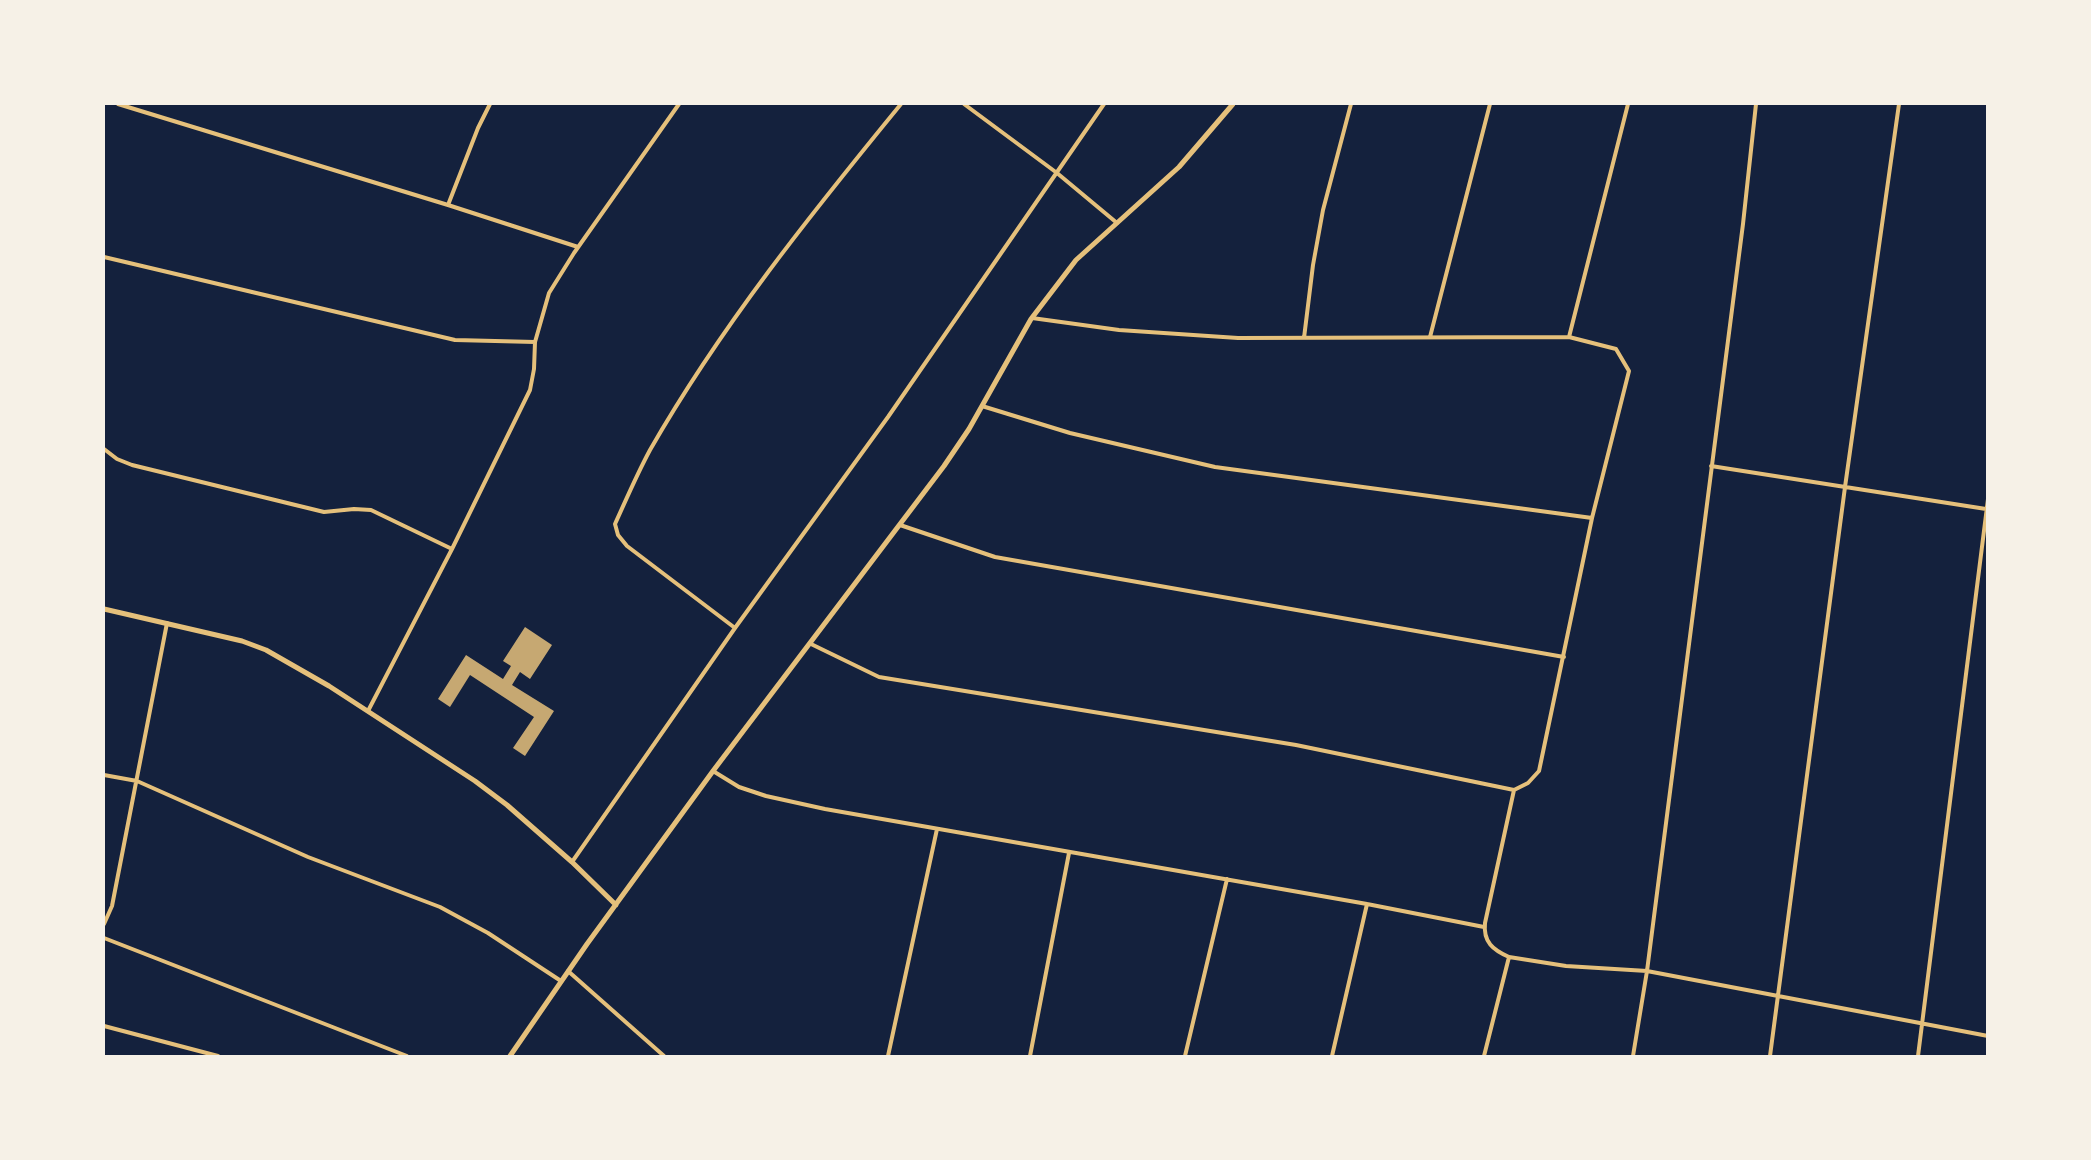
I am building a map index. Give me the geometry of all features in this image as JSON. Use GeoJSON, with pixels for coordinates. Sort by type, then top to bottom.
{"type":"FeatureCollection","features":[{"type":"Feature","properties":{"kind":"street"},"geometry":{"type":"LineString","coordinates":[[118,104],[578,247]]}},
{"type":"Feature","properties":{"kind":"street"},"geometry":{"type":"LineString","coordinates":[[448,205],[478,128],[490,104]]}},
{"type":"Feature","properties":{"kind":"street"},"geometry":{"type":"LineString","coordinates":[[368,711],[452,549],[530,390],[534,369],[535,342],[549,293],[578,247],[679,104]]}},
{"type":"Feature","properties":{"kind":"street"},"geometry":{"type":"LineString","coordinates":[[735,628],[627,546],[618,535],[615,524],[649,451],[756,287],[806,220],[901,104]]}},
{"type":"Feature","properties":{"kind":"street"},"geometry":{"type":"LineString","coordinates":[[964,104],[1057,173],[1117,223]]}},
{"type":"Feature","properties":{"kind":"street"},"geometry":{"type":"LineString","coordinates":[[572,862],[735,628],[888,417],[1104,104]]}},
{"type":"Feature","properties":{"kind":"street"},"geometry":{"type":"LineString","coordinates":[[510,1056],[568,971],[713,771],[944,466],[982,406],[1031,318],[1076,260],[1179,167],[1233,104]]}},
{"type":"Feature","properties":{"kind":"street"},"geometry":{"type":"LineString","coordinates":[[1304,338],[1313,265],[1323,210],[1351,104]]}},
{"type":"Feature","properties":{"kind":"street"},"geometry":{"type":"LineString","coordinates":[[1430,337],[1490,104]]}},
{"type":"Feature","properties":{"kind":"street"},"geometry":{"type":"LineString","coordinates":[[1569,336],[1628,104]]}},
{"type":"Feature","properties":{"kind":"street"},"geometry":{"type":"LineString","coordinates":[[1633,1056],[1647,971],[1756,104]]}},
{"type":"Feature","properties":{"kind":"street"},"geometry":{"type":"LineString","coordinates":[[1770,1056],[1845,487],[1899,104]]}},
{"type":"Feature","properties":{"kind":"street"},"geometry":{"type":"LineString","coordinates":[[104,257],[456,340],[535,342]]}},
{"type":"Feature","properties":{"kind":"street"},"geometry":{"type":"LineString","coordinates":[[811,644],[879,677],[1296,745],[1514,790],[1528,783],[1539,771],[1592,518],[1629,371],[1616,349],[1569,336],[1238,338],[1119,330],[1031,318]]}},
{"type":"Feature","properties":{"kind":"street"},"geometry":{"type":"LineString","coordinates":[[982,406],[1070,433],[1215,467],[1592,518]]}},
{"type":"Feature","properties":{"kind":"street"},"geometry":{"type":"LineString","coordinates":[[104,449],[117,459],[132,465],[324,512],[371,510],[452,549]]}},
{"type":"Feature","properties":{"kind":"street"},"geometry":{"type":"LineString","coordinates":[[1711,466],[1987,509]]}},
{"type":"Feature","properties":{"kind":"street"},"geometry":{"type":"LineString","coordinates":[[1918,1056],[1988,499]]}},
{"type":"Feature","properties":{"kind":"street"},"geometry":{"type":"LineString","coordinates":[[900,525],[995,557],[1564,657]]}},
{"type":"Feature","properties":{"kind":"street"},"geometry":{"type":"LineString","coordinates":[[104,609],[242,641],[266,650],[368,711],[475,781],[507,805],[572,862],[616,905]]}},
{"type":"Feature","properties":{"kind":"street"},"geometry":{"type":"LineString","coordinates":[[104,924],[112,906],[168,623]]}},
{"type":"Feature","properties":{"kind":"street"},"geometry":{"type":"LineString","coordinates":[[713,771],[739,787],[766,796],[825,809],[1367,904],[1484,927]]}},
{"type":"Feature","properties":{"kind":"street"},"geometry":{"type":"LineString","coordinates":[[104,775],[136,781],[309,857],[440,907],[488,933],[561,981]]}},
{"type":"Feature","properties":{"kind":"street"},"geometry":{"type":"LineString","coordinates":[[1514,790],[1484,927],[1485,937],[1497,952],[1509,957],[1566,966],[1647,971],[1988,1036]]}},
{"type":"Feature","properties":{"kind":"street"},"geometry":{"type":"LineString","coordinates":[[888,1056],[937,829]]}},
{"type":"Feature","properties":{"kind":"street"},"geometry":{"type":"LineString","coordinates":[[1030,1056],[1069,853]]}},
{"type":"Feature","properties":{"kind":"street"},"geometry":{"type":"LineString","coordinates":[[1185,1056],[1227,879]]}},
{"type":"Feature","properties":{"kind":"street"},"geometry":{"type":"LineString","coordinates":[[1332,1056],[1367,904]]}},
{"type":"Feature","properties":{"kind":"street"},"geometry":{"type":"LineString","coordinates":[[104,938],[407,1056]]}},
{"type":"Feature","properties":{"kind":"street"},"geometry":{"type":"LineString","coordinates":[[1485,1056],[1509,957]]}},
{"type":"Feature","properties":{"kind":"street"},"geometry":{"type":"LineString","coordinates":[[568,971],[664,1056]]}},
{"type":"Feature","properties":{"kind":"street"},"geometry":{"type":"LineString","coordinates":[[104,1026],[218,1056]]}},
{"type":"Feature","properties":{"kind":"building"},"geometry":{"type":"Polygon","coordinates":[[[525,627],[552,645],[530,679],[520,672],[512,685],[554,711],[525,756],[513,748],[534,717],[470,675],[450,707],[438,699],[466,655],[503,679],[511,666],[503,661],[525,627]]]}}]}
